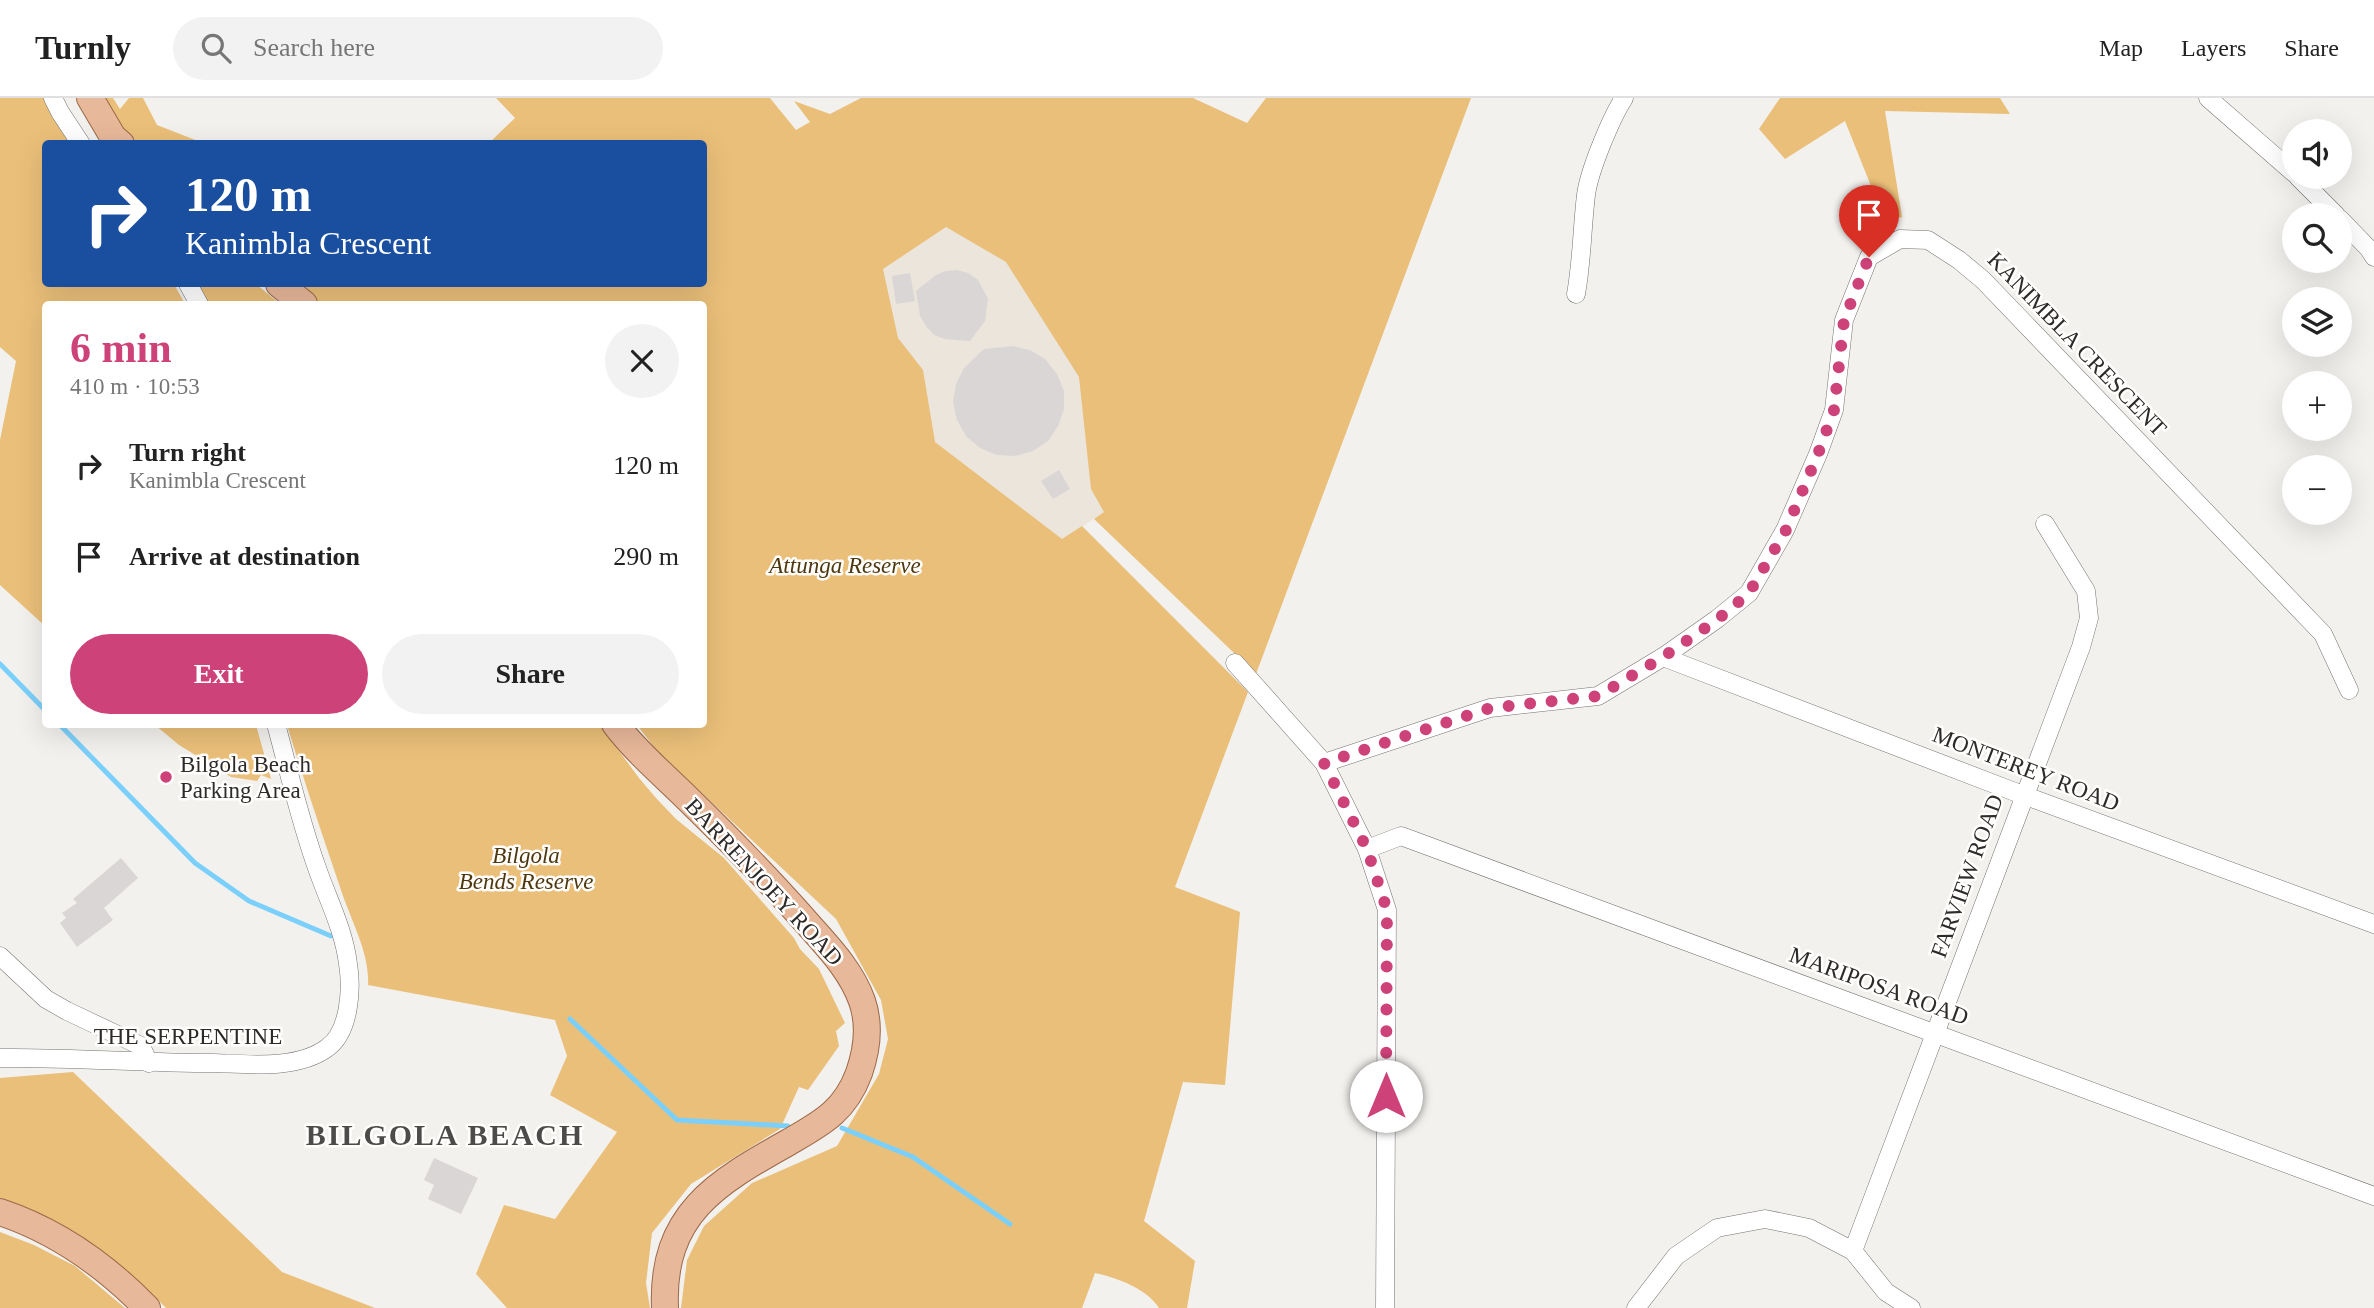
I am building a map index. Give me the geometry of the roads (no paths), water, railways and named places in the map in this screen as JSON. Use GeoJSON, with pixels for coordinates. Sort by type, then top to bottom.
{"type":"FeatureCollection","features":[{"type":"Feature","properties":{"kind":"main road"},"geometry":{"type":"LineString","coordinates":[[90,98],[116,140]]}},
{"type":"Feature","properties":{"kind":"main road"},"geometry":{"type":"LineString","coordinates":[[283,287],[300,301]]}},
{"type":"Feature","properties":{"kind":"main road","name":"BARRENJOEY ROAD"},"geometry":{"type":"LineString","coordinates":[[618,728],[633,748],[780,892],[839,960],[858,990],[867,1030],[859,1073],[848,1098],[839,1109],[817,1126],[728,1177],[687,1219],[672,1246],[667,1267],[665,1308]]}},
{"type":"Feature","properties":{"kind":"main road"},"geometry":{"type":"LineString","coordinates":[[0,1212],[51,1233],[75,1247],[101,1266],[147,1308]]}},
{"type":"Feature","properties":{"kind":"street"},"geometry":{"type":"LineString","coordinates":[[53,98],[78,140]]}},
{"type":"Feature","properties":{"kind":"street"},"geometry":{"type":"LineString","coordinates":[[1576,294],[1583,258],[1587,193],[1613,115],[1624,98]]}},
{"type":"Feature","properties":{"kind":"street"},"geometry":{"type":"LineString","coordinates":[[2208,98],[2282,163]]}},
{"type":"Feature","properties":{"kind":"street"},"geometry":{"type":"LineString","coordinates":[[2310,189],[2324,203]]}},
{"type":"Feature","properties":{"kind":"street"},"geometry":{"type":"LineString","coordinates":[[2352,231],[2374,257]]}},
{"type":"Feature","properties":{"kind":"street","name":"KANIMBLA CRESCENT"},"geometry":{"type":"LineString","coordinates":[[1324,763],[1490,708],[1598,696],[1663,657],[1717,620],[1749,593],[1786,530],[1834,410],[1844,320],[1869,257],[1900,239],[1928,240],[1983,280],[2323,634],[2349,690]]}},
{"type":"Feature","properties":{"kind":"street","name":"FARVIEW ROAD"},"geometry":{"type":"LineString","coordinates":[[1853,1251],[2081,647],[2089,618],[2086,591],[2045,524]]}},
{"type":"Feature","properties":{"kind":"street","name":"MONTEREY ROAD"},"geometry":{"type":"LineString","coordinates":[[1663,657],[2023,795],[2374,924]]}},
{"type":"Feature","properties":{"kind":"street"},"geometry":{"type":"LineString","coordinates":[[1235,663],[1324,763],[1367,849],[1387,910],[1385,1308]]}},
{"type":"Feature","properties":{"kind":"street","name":"THE SERPENTINE"},"geometry":{"type":"LineString","coordinates":[[0,1058],[149,1063],[289,1062],[329,1048],[343,1024],[349,979],[345,947],[337,917],[317,867],[277,728]]}},
{"type":"Feature","properties":{"kind":"street","name":"MARIPOSA ROAD"},"geometry":{"type":"LineString","coordinates":[[1367,849],[1401,836],[2374,1196]]}},
{"type":"Feature","properties":{"kind":"street"},"geometry":{"type":"LineString","coordinates":[[0,956],[46,999],[66,1012],[141,1046],[149,1063]]}},
{"type":"Feature","properties":{"kind":"street"},"geometry":{"type":"LineString","coordinates":[[1636,1308],[1676,1256],[1717,1228],[1765,1219],[1809,1228],[1853,1251],[1886,1292],[1911,1308]]}},
{"type":"Feature","properties":{"kind":"street"},"geometry":{"type":"LineString","coordinates":[[1877,1308],[1886,1292]]}},
{"type":"Feature","properties":{"kind":"waterway"},"geometry":{"type":"LineString","coordinates":[[0,664],[42,707]]}},
{"type":"Feature","properties":{"kind":"waterway"},"geometry":{"type":"LineString","coordinates":[[63,728],[195,863],[249,901],[331,936]]}},
{"type":"Feature","properties":{"kind":"waterway"},"geometry":{"type":"LineString","coordinates":[[570,1019],[677,1120],[788,1126]]}},
{"type":"Feature","properties":{"kind":"waterway"},"geometry":{"type":"LineString","coordinates":[[842,1128],[913,1157],[1010,1224]]}},
{"type":"Feature","properties":{"kind":"place","name":"Bilgola Beach Parking Area"},"geometry":{"type":"Point","coordinates":[166,777]}},
{"type":"Feature","properties":{"kind":"district","name":"BILGOLA BEACH"},"geometry":{"type":"Point","coordinates":[445,1134]}},
{"type":"Feature","properties":{"kind":"park label","name":"Attunga Reserve"},"geometry":{"type":"Point","coordinates":[845,565]}},
{"type":"Feature","properties":{"kind":"park label","name":"Bilgola Bends Reserve"},"geometry":{"type":"Point","coordinates":[526,868]}}]}
